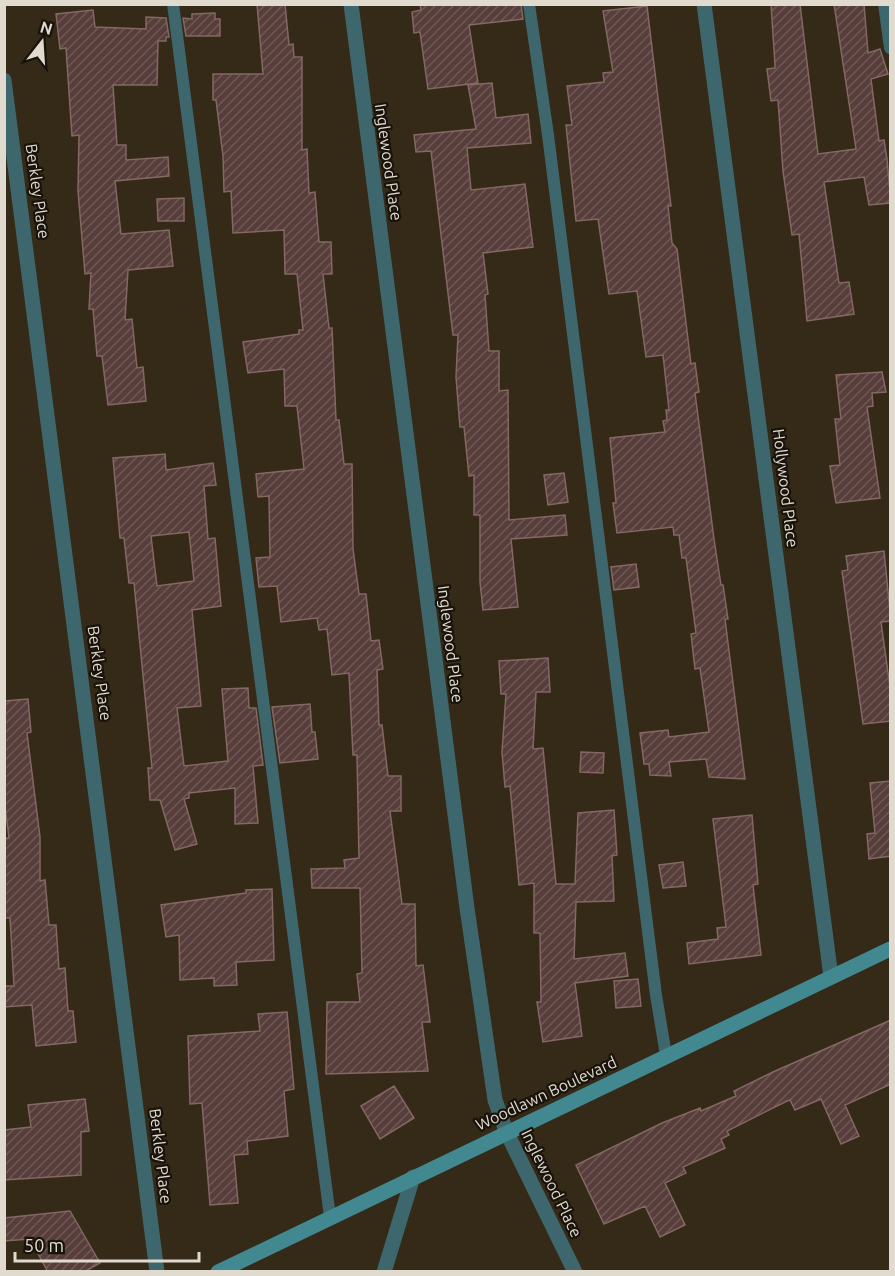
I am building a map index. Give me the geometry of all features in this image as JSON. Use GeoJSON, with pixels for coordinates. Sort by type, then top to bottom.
{"type":"FeatureCollection","features":[{"type":"Feature","properties":{"kind":"street","name":"Inglewood Place"},"geometry":{"type":"LineString","coordinates":[[351,4],[467,908],[495,1100],[506,1131],[575,1272]]}},
{"type":"Feature","properties":{"kind":"street","name":"Hollywood Place"},"geometry":{"type":"LineString","coordinates":[[704,4],[831,977]]}},
{"type":"Feature","properties":{"kind":"street","name":"Berkley Place"},"geometry":{"type":"LineString","coordinates":[[4,80],[157,1272]]}},
{"type":"Feature","properties":{"kind":"street","name":"Woodlawn Boulevard"},"geometry":{"type":"LineString","coordinates":[[218,1272],[506,1131],[891,949]]}},
{"type":"Feature","properties":{"kind":"street"},"geometry":{"type":"LineString","coordinates":[[384,1272],[412,1177]]}},
{"type":"Feature","properties":{"kind":"lane"},"geometry":{"type":"LineString","coordinates":[[173,4],[330,1217]]}},
{"type":"Feature","properties":{"kind":"lane"},"geometry":{"type":"LineString","coordinates":[[529,4],[656,995],[666,1055]]}},
{"type":"Feature","properties":{"kind":"lane"},"geometry":{"type":"LineString","coordinates":[[884,4],[891,48]]}},
{"type":"Feature","properties":{"kind":"building"},"geometry":{"type":"Polygon","coordinates":[[[257,4],[285,4],[289,45],[293,44],[294,57],[302,57],[302,150],[307,149],[309,193],[315,192],[319,242],[331,242],[332,274],[323,274],[329,328],[332,328],[336,420],[339,420],[344,464],[352,464],[353,549],[359,594],[366,594],[371,641],[379,640],[383,669],[377,670],[379,725],[382,725],[388,776],[401,776],[401,811],[390,811],[402,904],[415,904],[416,966],[423,965],[430,1022],[422,1022],[428,1071],[326,1074],[327,1002],[360,1002],[357,974],[362,973],[360,888],[312,888],[311,869],[345,868],[344,860],[359,858],[357,755],[353,755],[349,673],[332,675],[327,629],[319,630],[317,618],[281,622],[277,586],[259,587],[256,558],[270,557],[269,496],[258,497],[256,474],[304,469],[297,406],[285,406],[284,369],[248,373],[243,342],[299,334],[299,330],[303,330],[297,274],[285,274],[284,230],[233,233],[231,191],[224,192],[223,156],[216,100],[213,100],[213,74],[263,74],[257,4]]]}},
{"type":"Feature","properties":{"kind":"building"},"geometry":{"type":"Polygon","coordinates":[[[420,4],[521,4],[523,19],[469,25],[478,83],[428,89],[420,32],[414,33],[412,12],[421,10],[420,4]]]}},
{"type":"Feature","properties":{"kind":"building"},"geometry":{"type":"Polygon","coordinates":[[[771,4],[800,4],[818,154],[856,149],[834,4],[864,4],[868,53],[880,49],[888,74],[871,79],[879,141],[884,140],[891,203],[869,205],[864,177],[824,182],[839,283],[849,282],[854,314],[807,321],[799,234],[792,235],[783,171],[778,100],[771,101],[767,69],[775,68],[771,4]]]}},
{"type":"Feature","properties":{"kind":"building"},"geometry":{"type":"Polygon","coordinates":[[[647,6],[671,206],[668,206],[672,243],[677,249],[691,364],[695,363],[699,392],[695,393],[714,539],[728,619],[725,619],[745,779],[709,777],[706,759],[669,762],[671,776],[650,775],[649,764],[644,764],[640,733],[668,730],[669,737],[709,732],[700,668],[695,669],[691,634],[696,633],[686,558],[682,558],[679,535],[674,535],[673,527],[617,533],[610,438],[665,432],[663,421],[667,420],[666,410],[669,410],[663,355],[646,357],[637,291],[609,294],[598,219],[576,221],[566,125],[572,125],[567,86],[604,82],[603,73],[613,72],[603,11],[647,6]]]}},
{"type":"Feature","properties":{"kind":"building"},"geometry":{"type":"Polygon","coordinates":[[[93,10],[95,27],[146,29],[146,17],[166,18],[169,37],[166,37],[166,41],[158,41],[157,85],[113,85],[117,145],[126,145],[126,160],[168,157],[169,176],[115,181],[121,234],[169,230],[173,266],[128,270],[125,320],[132,319],[137,368],[143,367],[146,401],[108,405],[102,356],[97,356],[93,309],[89,309],[91,273],[85,274],[78,191],[79,135],[72,136],[66,48],[60,49],[56,14],[93,10]]]}},
{"type":"Feature","properties":{"kind":"building"},"geometry":{"type":"Polygon","coordinates":[[[215,13],[215,19],[220,19],[220,36],[186,36],[183,18],[192,19],[192,14],[215,13]]]}},
{"type":"Feature","properties":{"kind":"building"},"geometry":{"type":"Polygon","coordinates":[[[492,83],[496,118],[528,114],[531,143],[467,148],[471,190],[525,184],[533,247],[483,253],[488,294],[485,295],[489,351],[499,351],[499,391],[508,390],[509,520],[565,515],[567,535],[511,539],[518,607],[483,610],[480,582],[480,515],[474,515],[474,475],[469,476],[464,427],[460,427],[456,377],[458,335],[453,335],[431,151],[416,152],[414,135],[476,129],[468,85],[492,83]]]}},
{"type":"Feature","properties":{"kind":"building"},"geometry":{"type":"Polygon","coordinates":[[[184,198],[184,221],[158,221],[157,199],[184,198]]]}},
{"type":"Feature","properties":{"kind":"building"},"geometry":{"type":"Polygon","coordinates":[[[882,372],[886,392],[872,393],[873,406],[867,407],[880,498],[836,503],[830,466],[840,465],[835,419],[841,419],[836,375],[882,372]]]}},
{"type":"Feature","properties":{"kind":"building"},"geometry":{"type":"Polygon","coordinates":[[[165,454],[166,470],[213,463],[216,485],[204,486],[208,539],[215,538],[221,606],[192,610],[201,706],[177,708],[184,766],[228,761],[222,689],[248,688],[249,708],[256,708],[263,765],[253,766],[258,823],[235,824],[235,788],[189,793],[189,798],[184,799],[197,844],[175,850],[160,800],[150,800],[148,768],[152,768],[134,583],[129,583],[124,538],[120,538],[113,458],[165,454]],[[189,532],[151,536],[157,586],[194,581],[189,532]]]}},
{"type":"Feature","properties":{"kind":"building"},"geometry":{"type":"Polygon","coordinates":[[[564,473],[568,502],[548,505],[544,475],[564,473]]]}},
{"type":"Feature","properties":{"kind":"building"},"geometry":{"type":"Polygon","coordinates":[[[884,551],[891,621],[881,622],[891,694],[891,721],[863,724],[842,571],[848,570],[846,556],[884,551]]]}},
{"type":"Feature","properties":{"kind":"building"},"geometry":{"type":"Polygon","coordinates":[[[636,564],[639,587],[614,590],[611,567],[636,564]]]}},
{"type":"Feature","properties":{"kind":"building"},"geometry":{"type":"Polygon","coordinates":[[[548,658],[550,692],[536,692],[533,749],[543,748],[556,884],[575,884],[578,813],[614,810],[617,855],[612,856],[614,901],[576,902],[574,959],[625,953],[628,976],[575,983],[582,1036],[543,1042],[537,1002],[541,1002],[540,933],[534,933],[534,883],[519,885],[510,786],[505,787],[502,752],[506,694],[501,694],[499,661],[548,658]]]}},
{"type":"Feature","properties":{"kind":"building"},"geometry":{"type":"Polygon","coordinates":[[[28,699],[31,732],[27,733],[40,837],[40,881],[45,880],[49,925],[56,925],[59,969],[65,968],[68,1011],[73,1011],[76,1042],[36,1046],[32,1005],[4,1007],[4,986],[14,986],[10,918],[4,918],[4,838],[9,838],[4,798],[4,701],[28,699]]]}},
{"type":"Feature","properties":{"kind":"building"},"geometry":{"type":"Polygon","coordinates":[[[310,704],[312,732],[315,732],[318,759],[280,763],[272,707],[310,704]]]}},
{"type":"Feature","properties":{"kind":"building"},"geometry":{"type":"Polygon","coordinates":[[[581,752],[604,753],[603,773],[580,772],[581,752]]]}},
{"type":"Feature","properties":{"kind":"building"},"geometry":{"type":"Polygon","coordinates":[[[891,781],[891,856],[869,859],[867,834],[875,833],[870,783],[891,781]]]}},
{"type":"Feature","properties":{"kind":"building"},"geometry":{"type":"Polygon","coordinates":[[[752,815],[758,884],[753,885],[761,955],[689,964],[687,943],[718,939],[717,928],[726,927],[713,819],[752,815]]]}},
{"type":"Feature","properties":{"kind":"building"},"geometry":{"type":"Polygon","coordinates":[[[683,862],[686,886],[663,888],[659,865],[683,862]]]}},
{"type":"Feature","properties":{"kind":"building"},"geometry":{"type":"Polygon","coordinates":[[[272,889],[274,960],[236,962],[237,985],[214,986],[214,978],[180,980],[179,935],[166,937],[161,905],[246,893],[246,890],[272,889]]]}},
{"type":"Feature","properties":{"kind":"building"},"geometry":{"type":"Polygon","coordinates":[[[638,979],[641,1006],[616,1008],[614,981],[638,979]]]}},
{"type":"Feature","properties":{"kind":"building"},"geometry":{"type":"Polygon","coordinates":[[[287,1012],[294,1089],[284,1091],[288,1136],[247,1141],[248,1154],[234,1155],[238,1203],[210,1205],[202,1103],[190,1104],[188,1036],[260,1031],[258,1014],[287,1012]]]}},
{"type":"Feature","properties":{"kind":"building"},"geometry":{"type":"Polygon","coordinates":[[[891,1020],[891,1084],[845,1105],[859,1136],[841,1144],[821,1099],[795,1110],[790,1100],[787,1101],[727,1131],[729,1135],[721,1139],[725,1148],[683,1167],[686,1173],[665,1183],[685,1225],[660,1237],[645,1206],[604,1224],[576,1165],[662,1123],[700,1108],[701,1111],[736,1096],[734,1091],[891,1020]]]}},
{"type":"Feature","properties":{"kind":"building"},"geometry":{"type":"Polygon","coordinates":[[[394,1086],[414,1118],[380,1139],[361,1106],[394,1086]]]}},
{"type":"Feature","properties":{"kind":"building"},"geometry":{"type":"Polygon","coordinates":[[[85,1099],[89,1131],[81,1132],[81,1175],[4,1180],[4,1130],[31,1127],[28,1105],[85,1099]]]}},
{"type":"Feature","properties":{"kind":"building"},"geometry":{"type":"Polygon","coordinates":[[[70,1211],[100,1263],[84,1272],[48,1272],[30,1239],[4,1241],[4,1218],[70,1211]]]}}]}
